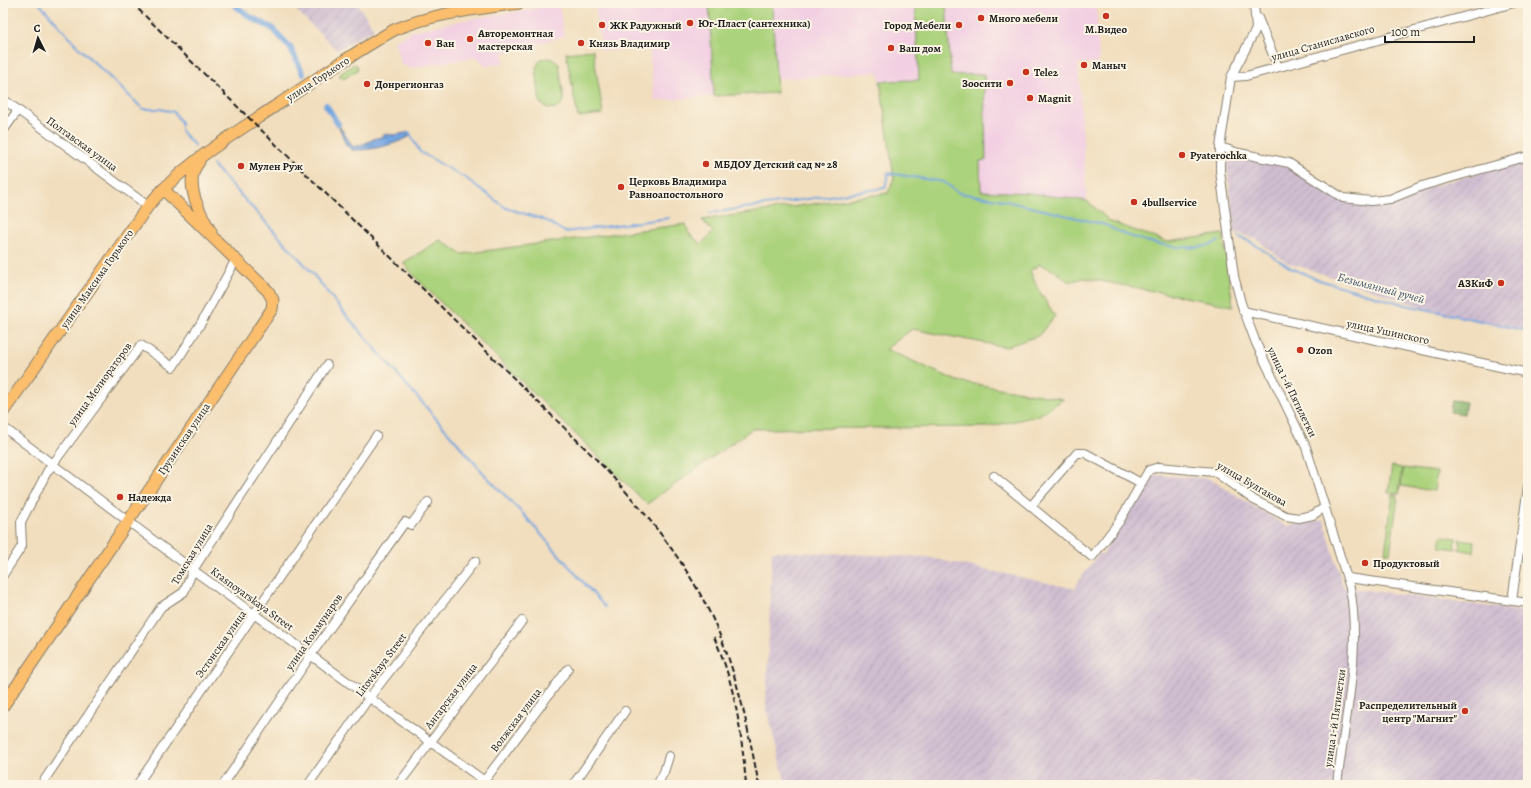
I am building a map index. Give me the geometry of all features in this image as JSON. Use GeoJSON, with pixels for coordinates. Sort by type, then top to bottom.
{"type":"FeatureCollection","features":[{"type":"Feature","properties":{"kind":"main road","name":"улица Горького"},"geometry":{"type":"LineString","coordinates":[[204,156],[380,38],[405,25],[440,16],[519,3]]}},
{"type":"Feature","properties":{"kind":"main road","name":"улица Максима Горького"},"geometry":{"type":"LineString","coordinates":[[3,412],[148,206],[164,189],[204,156]]}},
{"type":"Feature","properties":{"kind":"main road"},"geometry":{"type":"LineString","coordinates":[[204,156],[193,172],[192,185],[199,209],[221,247]]}},
{"type":"Feature","properties":{"kind":"main road","name":"Грузинская улица"},"geometry":{"type":"LineString","coordinates":[[3,706],[272,309],[273,300],[268,291],[235,261],[164,189]]}},
{"type":"Feature","properties":{"kind":"street","name":"улица 1-й Пятилетки"},"geometry":{"type":"LineString","coordinates":[[1254,3],[1256,13],[1278,67]]}},
{"type":"Feature","properties":{"kind":"street","name":"улица Станиславского"},"geometry":{"type":"LineString","coordinates":[[1231,77],[1246,76],[1514,3]]}},
{"type":"Feature","properties":{"kind":"street","name":"улица 1-й Пятилетки"},"geometry":{"type":"LineString","coordinates":[[1256,13],[1255,34],[1231,77],[1220,147],[1220,171],[1237,291],[1243,311],[1256,343],[1299,430],[1348,578],[1353,610],[1353,674],[1337,781]]}},
{"type":"Feature","properties":{"kind":"street","name":"Полтавская улица"},"geometry":{"type":"LineString","coordinates":[[3,99],[148,206]]}},
{"type":"Feature","properties":{"kind":"street"},"geometry":{"type":"LineString","coordinates":[[3,131],[18,110]]}},
{"type":"Feature","properties":{"kind":"street"},"geometry":{"type":"LineString","coordinates":[[1220,147],[1238,153],[1289,163],[1343,198],[1371,201],[1390,199],[1422,186],[1528,156]]}},
{"type":"Feature","properties":{"kind":"street","name":"улица Мелиораторов"},"geometry":{"type":"LineString","coordinates":[[3,575],[22,546],[21,522],[47,472],[54,465],[141,345],[173,367],[201,323],[235,261]]}},
{"type":"Feature","properties":{"kind":"street","name":"улица Ушинского"},"geometry":{"type":"LineString","coordinates":[[1243,311],[1528,373]]}},
{"type":"Feature","properties":{"kind":"street","name":"Томская улица"},"geometry":{"type":"LineString","coordinates":[[41,785],[161,606],[184,592],[193,570],[327,365]]}},
{"type":"Feature","properties":{"kind":"street","name":"Krasnoyarskaya Street"},"geometry":{"type":"LineString","coordinates":[[3,427],[193,570],[430,742],[485,784]]}},
{"type":"Feature","properties":{"kind":"street","name":"Эстонская улица"},"geometry":{"type":"LineString","coordinates":[[137,785],[255,615],[376,436]]}},
{"type":"Feature","properties":{"kind":"street"},"geometry":{"type":"LineString","coordinates":[[994,476],[1031,506],[1077,453],[1085,453],[1141,483]]}},
{"type":"Feature","properties":{"kind":"street","name":"улица Булгакова"},"geometry":{"type":"LineString","coordinates":[[1031,506],[1092,557],[1119,522],[1149,470],[1159,467],[1197,469],[1215,472],[1254,500],[1286,516],[1299,518],[1313,515],[1325,507]]}},
{"type":"Feature","properties":{"kind":"street"},"geometry":{"type":"LineString","coordinates":[[1512,601],[1528,486]]}},
{"type":"Feature","properties":{"kind":"street","name":"улица Коммунаров"},"geometry":{"type":"LineString","coordinates":[[223,785],[310,655],[405,522],[411,525],[428,502]]}},
{"type":"Feature","properties":{"kind":"street","name":"Litovskaya Street"},"geometry":{"type":"LineString","coordinates":[[308,785],[369,698],[474,561]]}},
{"type":"Feature","properties":{"kind":"street"},"geometry":{"type":"LineString","coordinates":[[1348,578],[1528,603]]}},
{"type":"Feature","properties":{"kind":"street","name":"Ангарская улица"},"geometry":{"type":"LineString","coordinates":[[398,785],[522,621]]}},
{"type":"Feature","properties":{"kind":"street","name":"Волжская улица"},"geometry":{"type":"LineString","coordinates":[[485,784],[568,669]]}},
{"type":"Feature","properties":{"kind":"street"},"geometry":{"type":"LineString","coordinates":[[573,785],[625,711]]}},
{"type":"Feature","properties":{"kind":"street"},"geometry":{"type":"LineString","coordinates":[[657,785],[664,772],[669,756]]}},
{"type":"Feature","properties":{"kind":"shaded area"},"geometry":{"type":"Polygon","coordinates":[[[289,3],[357,3],[374,29],[337,50],[289,3]]]}},
{"type":"Feature","properties":{"kind":"shaded area"},"geometry":{"type":"Polygon","coordinates":[[[709,3],[714,96],[655,101],[649,49],[602,51],[595,4],[709,3]]]}},
{"type":"Feature","properties":{"kind":"shaded area"},"geometry":{"type":"Polygon","coordinates":[[[772,3],[915,3],[919,80],[880,81],[878,72],[776,79],[772,3]]]}},
{"type":"Feature","properties":{"kind":"shaded area"},"geometry":{"type":"Polygon","coordinates":[[[946,3],[1096,3],[1099,63],[1078,63],[1087,201],[1029,193],[981,191],[980,161],[985,160],[984,74],[951,75],[946,3]]]}},
{"type":"Feature","properties":{"kind":"shaded area"},"geometry":{"type":"Polygon","coordinates":[[[559,5],[564,36],[525,48],[503,52],[504,63],[485,66],[478,57],[410,68],[401,64],[394,40],[416,30],[465,20],[559,5]]]}},
{"type":"Feature","properties":{"kind":"shaded area"},"geometry":{"type":"Polygon","coordinates":[[[1226,153],[1292,167],[1345,201],[1381,203],[1426,188],[1528,159],[1528,329],[1446,314],[1286,262],[1256,239],[1234,232],[1226,153]]]}},
{"type":"Feature","properties":{"kind":"shaded area"},"geometry":{"type":"Polygon","coordinates":[[[1155,475],[1210,479],[1286,526],[1324,520],[1343,587],[1528,612],[1528,785],[786,785],[766,707],[772,551],[926,557],[1076,589],[1076,585],[1099,553],[1103,554],[1120,525],[1155,475]]]}},
{"type":"Feature","properties":{"kind":"green space"},"geometry":{"type":"Polygon","coordinates":[[[709,3],[772,3],[777,93],[714,96],[709,3]]]}},
{"type":"Feature","properties":{"kind":"green space"},"geometry":{"type":"Polygon","coordinates":[[[915,3],[946,3],[951,75],[984,74],[986,160],[980,161],[981,191],[1029,193],[1087,201],[1111,222],[1167,242],[1223,234],[1233,306],[1084,278],[1069,282],[1055,271],[1040,264],[1030,271],[1038,289],[1055,316],[1038,336],[1005,347],[912,329],[886,349],[957,381],[1064,399],[1037,416],[988,427],[752,429],[647,504],[420,282],[403,263],[440,240],[462,254],[686,224],[689,234],[701,244],[713,232],[702,220],[888,193],[894,178],[880,81],[919,80],[915,3]]]}},
{"type":"Feature","properties":{"kind":"green space"},"geometry":{"type":"Polygon","coordinates":[[[593,50],[603,114],[578,117],[566,53],[593,50]]]}},
{"type":"Feature","properties":{"kind":"green space"},"geometry":{"type":"Polygon","coordinates":[[[551,58],[559,64],[564,100],[560,107],[549,109],[540,103],[536,67],[541,59],[551,58]]]}},
{"type":"Feature","properties":{"kind":"green space"},"geometry":{"type":"Polygon","coordinates":[[[354,64],[358,66],[357,70],[344,79],[340,77],[340,74],[354,64]]]}},
{"type":"Feature","properties":{"kind":"green space"},"geometry":{"type":"Polygon","coordinates":[[[1452,400],[1466,402],[1464,414],[1450,412],[1452,400]]]}},
{"type":"Feature","properties":{"kind":"green space"},"geometry":{"type":"Polygon","coordinates":[[[1392,466],[1402,468],[1399,494],[1388,493],[1392,466]]]}},
{"type":"Feature","properties":{"kind":"green space"},"geometry":{"type":"Polygon","coordinates":[[[1403,468],[1437,472],[1434,491],[1401,486],[1403,468]]]}},
{"type":"Feature","properties":{"kind":"green space"},"geometry":{"type":"Polygon","coordinates":[[[1393,495],[1398,496],[1390,553],[1385,552],[1393,495]]]}},
{"type":"Feature","properties":{"kind":"green space"},"geometry":{"type":"Polygon","coordinates":[[[1442,536],[1457,538],[1454,544],[1456,549],[1440,547],[1442,536]]]}},
{"type":"Feature","properties":{"kind":"green space"},"geometry":{"type":"Polygon","coordinates":[[[1459,539],[1475,541],[1474,552],[1458,549],[1461,545],[1459,539]]]}},
{"type":"Feature","properties":{"kind":"water"},"geometry":{"type":"Polygon","coordinates":[[[338,124],[353,147],[375,138],[382,137],[384,134],[394,135],[410,132],[409,137],[396,143],[366,150],[352,150],[346,145],[338,124]]]}},
{"type":"Feature","properties":{"kind":"waterway"},"geometry":{"type":"LineString","coordinates":[[39,3],[78,47],[143,109],[160,109],[174,112],[181,123],[181,131],[195,146]]}},
{"type":"Feature","properties":{"kind":"waterway"},"geometry":{"type":"LineString","coordinates":[[232,3],[250,17],[272,28],[290,47],[303,74]]}},
{"type":"Feature","properties":{"kind":"waterway"},"geometry":{"type":"LineString","coordinates":[[326,105],[338,124]]}},
{"type":"Feature","properties":{"kind":"waterway"},"geometry":{"type":"LineString","coordinates":[[409,132],[420,152],[467,179],[506,208],[545,220],[565,232],[669,218]]}},
{"type":"Feature","properties":{"kind":"waterway"},"geometry":{"type":"LineString","coordinates":[[213,165],[308,268],[346,315],[486,476],[524,515],[605,607]]}},
{"type":"Feature","properties":{"kind":"waterway"},"geometry":{"type":"LineString","coordinates":[[709,213],[885,188],[888,173],[944,182],[959,193],[998,199],[1106,225],[1130,236],[1161,245],[1193,247],[1207,246],[1219,241]]}},
{"type":"Feature","properties":{"kind":"waterway","name":"Безымянный ручей"},"geometry":{"type":"LineString","coordinates":[[1239,237],[1249,241],[1291,268],[1319,280],[1406,305],[1528,331]]}},
{"type":"Feature","properties":{"kind":"railway"},"geometry":{"type":"LineString","coordinates":[[132,3],[595,458],[650,520],[667,542],[697,588],[710,612],[721,638],[739,692],[759,785]]}},
{"type":"Feature","properties":{"kind":"railway"},"geometry":{"type":"LineString","coordinates":[[714,637],[727,672],[732,691],[740,728],[746,785]]}},
{"type":"Feature","properties":{"kind":"place","name":"М.Видео"},"geometry":{"type":"Point","coordinates":[1106,16]}},
{"type":"Feature","properties":{"kind":"place","name":"Много мебели"},"geometry":{"type":"Point","coordinates":[981,18]}},
{"type":"Feature","properties":{"kind":"place","name":"Юг-Пласт (сантехника)"},"geometry":{"type":"Point","coordinates":[690,23]}},
{"type":"Feature","properties":{"kind":"place","name":"ЖК Радужный"},"geometry":{"type":"Point","coordinates":[602,25]}},
{"type":"Feature","properties":{"kind":"place","name":"Город Мебели"},"geometry":{"type":"Point","coordinates":[959,25]}},
{"type":"Feature","properties":{"kind":"place","name":"Авторемонтная мастерская"},"geometry":{"type":"Point","coordinates":[470,39]}},
{"type":"Feature","properties":{"kind":"place","name":"Ван"},"geometry":{"type":"Point","coordinates":[428,43]}},
{"type":"Feature","properties":{"kind":"place","name":"Князь Владимир"},"geometry":{"type":"Point","coordinates":[581,43]}},
{"type":"Feature","properties":{"kind":"place","name":"Ваш дом"},"geometry":{"type":"Point","coordinates":[891,48]}},
{"type":"Feature","properties":{"kind":"place","name":"Маныч"},"geometry":{"type":"Point","coordinates":[1084,65]}},
{"type":"Feature","properties":{"kind":"place","name":"Tele2"},"geometry":{"type":"Point","coordinates":[1026,72]}},
{"type":"Feature","properties":{"kind":"place","name":"Зоосити"},"geometry":{"type":"Point","coordinates":[1010,83]}},
{"type":"Feature","properties":{"kind":"place","name":"Донрегионгаз"},"geometry":{"type":"Point","coordinates":[367,84]}},
{"type":"Feature","properties":{"kind":"place","name":"Magnit"},"geometry":{"type":"Point","coordinates":[1030,98]}},
{"type":"Feature","properties":{"kind":"place","name":"Pyaterochka"},"geometry":{"type":"Point","coordinates":[1182,155]}},
{"type":"Feature","properties":{"kind":"place","name":"МБДОУ Детский сад № 28"},"geometry":{"type":"Point","coordinates":[706,164]}},
{"type":"Feature","properties":{"kind":"place","name":"Мулен Руж"},"geometry":{"type":"Point","coordinates":[241,166]}},
{"type":"Feature","properties":{"kind":"place","name":"Церковь Владимира Равноапостольного"},"geometry":{"type":"Point","coordinates":[621,187]}},
{"type":"Feature","properties":{"kind":"place","name":"4bullservice"},"geometry":{"type":"Point","coordinates":[1134,202]}},
{"type":"Feature","properties":{"kind":"place","name":"АЗКиФ"},"geometry":{"type":"Point","coordinates":[1501,283]}},
{"type":"Feature","properties":{"kind":"place","name":"Ozon"},"geometry":{"type":"Point","coordinates":[1300,350]}},
{"type":"Feature","properties":{"kind":"place","name":"Надежда"},"geometry":{"type":"Point","coordinates":[120,497]}},
{"type":"Feature","properties":{"kind":"place","name":"Продуктовый"},"geometry":{"type":"Point","coordinates":[1365,563]}},
{"type":"Feature","properties":{"kind":"place","name":"Распределительный центр \"Магнит\""},"geometry":{"type":"Point","coordinates":[1465,711]}}]}
